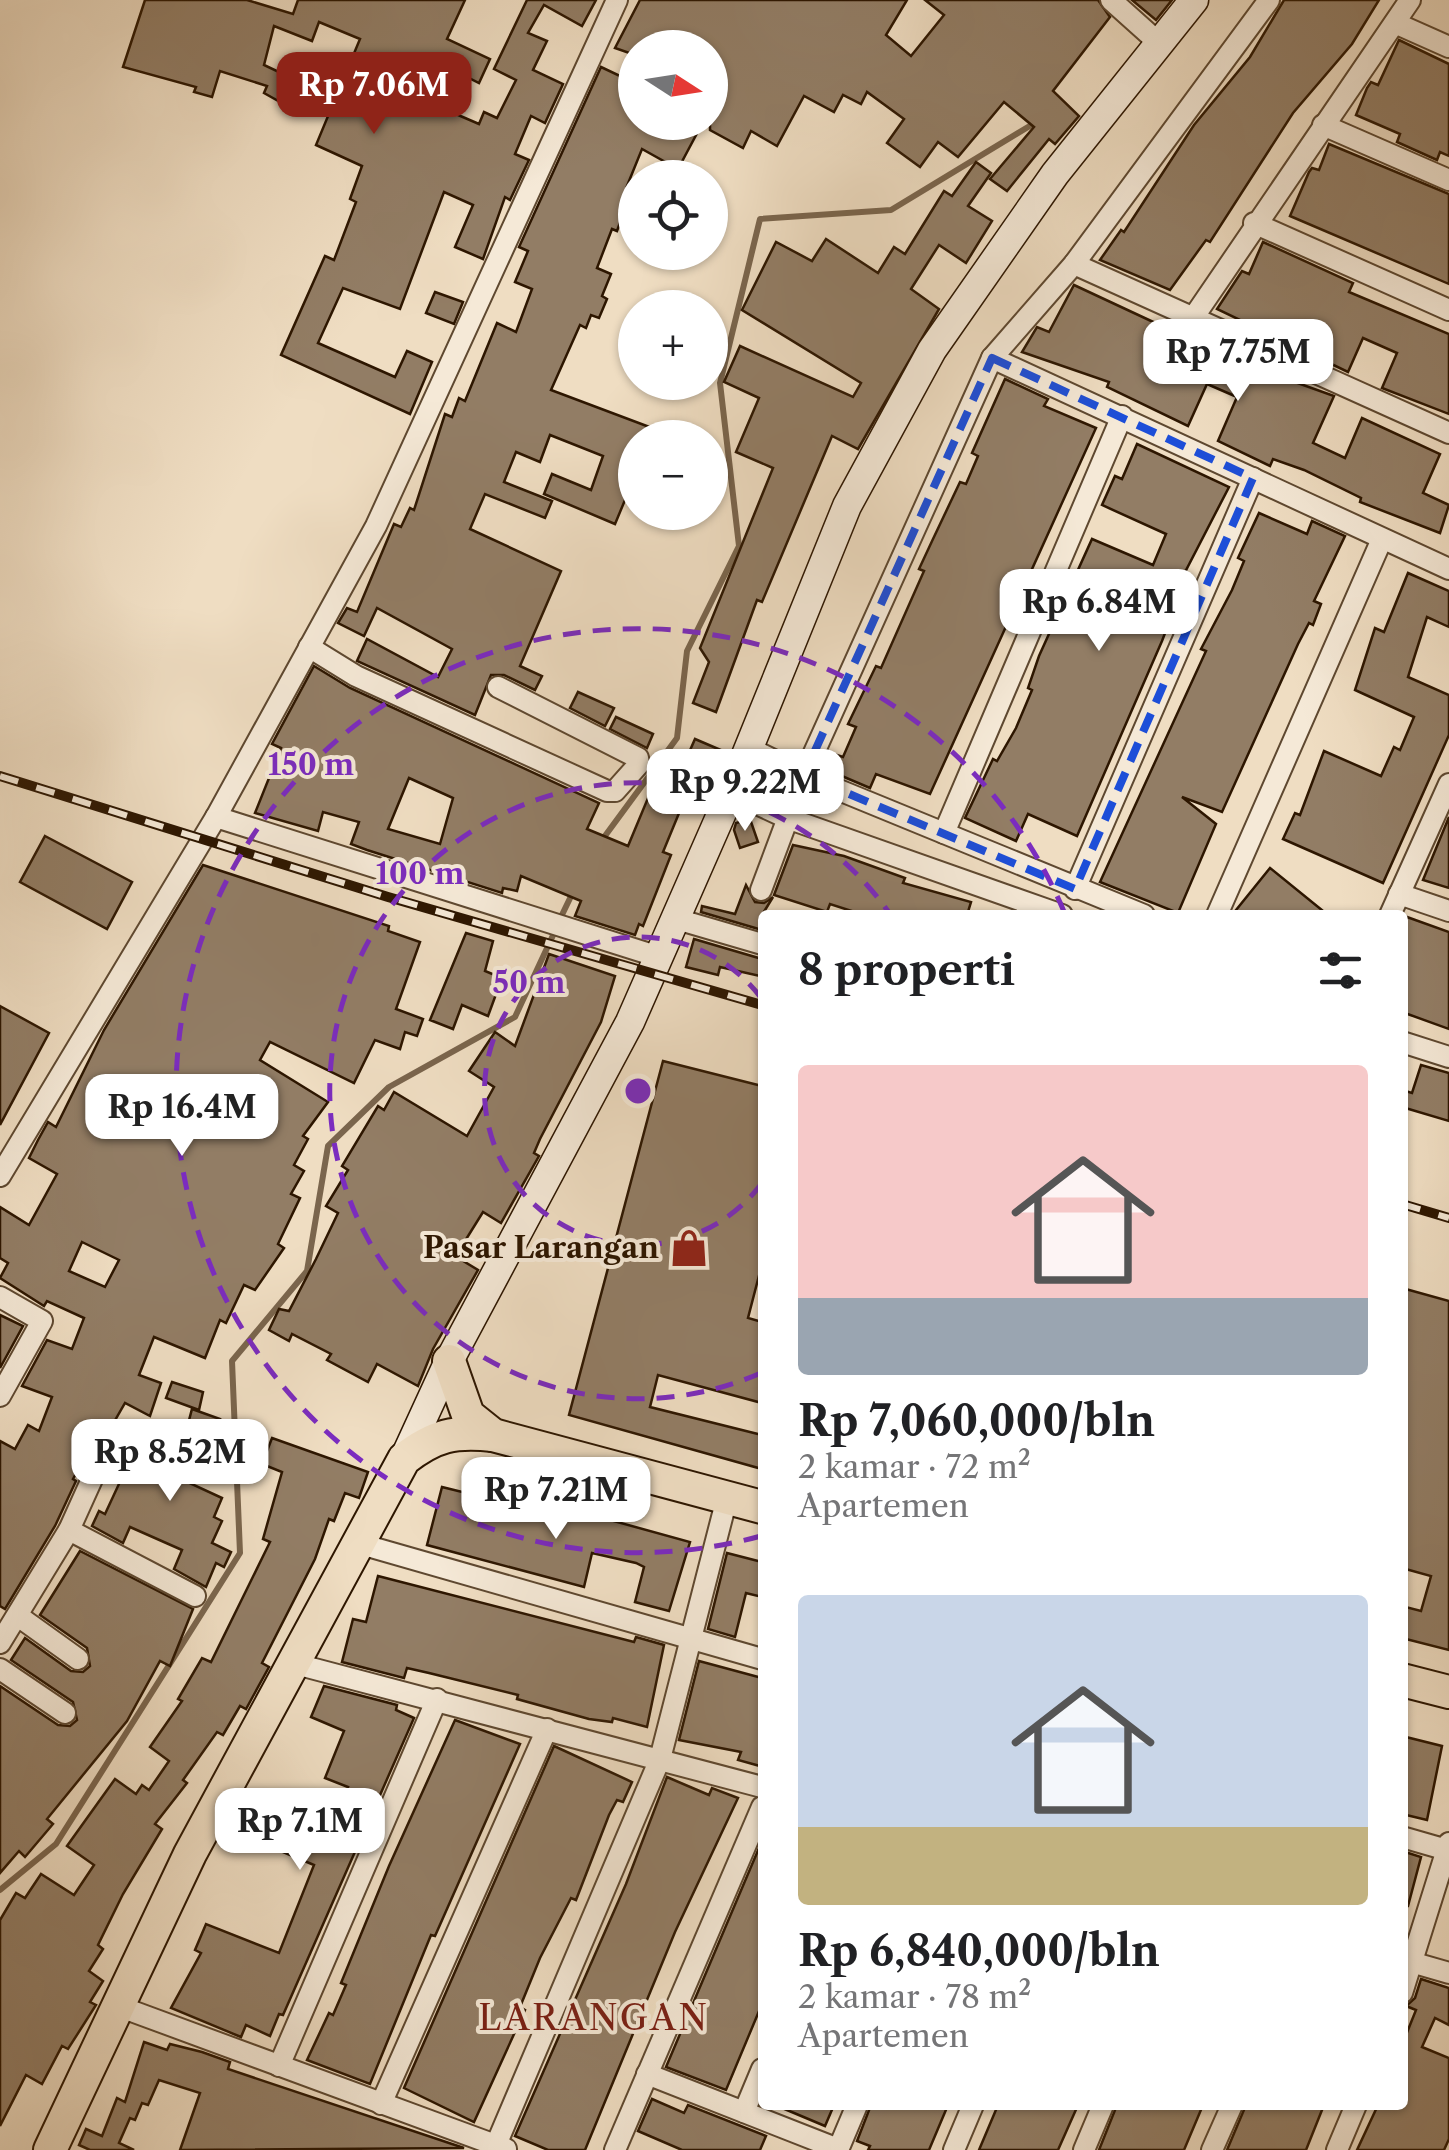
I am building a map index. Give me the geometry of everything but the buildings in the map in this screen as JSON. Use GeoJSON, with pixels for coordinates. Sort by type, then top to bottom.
{"type":"FeatureCollection","features":[{"type":"Feature","properties":{"kind":"highway"},"geometry":{"type":"LineString","coordinates":[[449,1360],[453,1384],[468,1415],[492,1435]]}},
{"type":"Feature","properties":{"kind":"highway"},"geometry":{"type":"LineString","coordinates":[[50,2150],[190,1854],[404,1460],[430,1439],[448,1433],[492,1435],[758,1506]]}},
{"type":"Feature","properties":{"kind":"highway"},"geometry":{"type":"LineString","coordinates":[[1408,1682],[1449,1692]]}},
{"type":"Feature","properties":{"kind":"main road"},"geometry":{"type":"LineString","coordinates":[[404,1460],[449,1360],[597,1087],[731,792],[846,506],[932,350],[1054,174],[1194,0]]}},
{"type":"Feature","properties":{"kind":"street"},"geometry":{"type":"LineString","coordinates":[[0,1176],[216,817],[376,526],[617,0]]}},
{"type":"Feature","properties":{"kind":"street"},"geometry":{"type":"LineString","coordinates":[[1111,0],[1160,43]]}},
{"type":"Feature","properties":{"kind":"street"},"geometry":{"type":"LineString","coordinates":[[761,890],[804,775],[992,358],[1074,264],[1270,0]]}},
{"type":"Feature","properties":{"kind":"street"},"geometry":{"type":"LineString","coordinates":[[1193,318],[1254,223],[1410,0]]}},
{"type":"Feature","properties":{"kind":"street"},"geometry":{"type":"LineString","coordinates":[[1395,23],[1449,46]]}},
{"type":"Feature","properties":{"kind":"street"},"geometry":{"type":"LineString","coordinates":[[1324,125],[1449,180]]}},
{"type":"Feature","properties":{"kind":"street"},"geometry":{"type":"LineString","coordinates":[[1254,223],[1449,310]]}},
{"type":"Feature","properties":{"kind":"street"},"geometry":{"type":"LineString","coordinates":[[1074,264],[1449,434]]}},
{"type":"Feature","properties":{"kind":"street"},"geometry":{"type":"LineString","coordinates":[[992,358],[1449,569]]}},
{"type":"Feature","properties":{"kind":"street"},"geometry":{"type":"LineString","coordinates":[[944,833],[1122,416]]}},
{"type":"Feature","properties":{"kind":"street"},"geometry":{"type":"LineString","coordinates":[[1076,889],[1253,478]]}},
{"type":"Feature","properties":{"kind":"street"},"geometry":{"type":"LineString","coordinates":[[1219,910],[1382,539]]}},
{"type":"Feature","properties":{"kind":"street"},"geometry":{"type":"LineString","coordinates":[[310,647],[356,676],[607,791],[614,790],[638,764],[638,758],[498,687]]}},
{"type":"Feature","properties":{"kind":"street"},"geometry":{"type":"LineString","coordinates":[[749,748],[804,775],[1131,910]]}},
{"type":"Feature","properties":{"kind":"street"},"geometry":{"type":"LineString","coordinates":[[1392,910],[1449,784]]}},
{"type":"Feature","properties":{"kind":"street"},"geometry":{"type":"LineString","coordinates":[[731,792],[787,818],[1048,910]]}},
{"type":"Feature","properties":{"kind":"street"},"geometry":{"type":"LineString","coordinates":[[216,817],[656,956]]}},
{"type":"Feature","properties":{"kind":"street"},"geometry":{"type":"LineString","coordinates":[[979,886],[994,854]]}},
{"type":"Feature","properties":{"kind":"street"},"geometry":{"type":"LineString","coordinates":[[1399,894],[1449,911]]}},
{"type":"Feature","properties":{"kind":"street"},"geometry":{"type":"LineString","coordinates":[[673,918],[758,943]]}},
{"type":"Feature","properties":{"kind":"street"},"geometry":{"type":"LineString","coordinates":[[1408,1044],[1449,1057]]}},
{"type":"Feature","properties":{"kind":"street"},"geometry":{"type":"LineString","coordinates":[[0,1297],[42,1321],[0,1396]]}},
{"type":"Feature","properties":{"kind":"street"},"geometry":{"type":"LineString","coordinates":[[0,1643],[69,1530],[102,1457]]}},
{"type":"Feature","properties":{"kind":"street"},"geometry":{"type":"LineString","coordinates":[[118,2006],[502,2148],[660,1759],[728,1498]]}},
{"type":"Feature","properties":{"kind":"street"},"geometry":{"type":"LineString","coordinates":[[69,1530],[195,1596]]}},
{"type":"Feature","properties":{"kind":"street"},"geometry":{"type":"LineString","coordinates":[[357,1543],[758,1658]]}},
{"type":"Feature","properties":{"kind":"street"},"geometry":{"type":"LineString","coordinates":[[18,1616],[78,1659]]}},
{"type":"Feature","properties":{"kind":"street"},"geometry":{"type":"LineString","coordinates":[[292,1663],[758,1786]]}},
{"type":"Feature","properties":{"kind":"street"},"geometry":{"type":"LineString","coordinates":[[0,1669],[66,1713]]}},
{"type":"Feature","properties":{"kind":"street"},"geometry":{"type":"LineString","coordinates":[[279,2066],[437,1699]]}},
{"type":"Feature","properties":{"kind":"street"},"geometry":{"type":"LineString","coordinates":[[381,2104],[547,1729]]}},
{"type":"Feature","properties":{"kind":"street"},"geometry":{"type":"LineString","coordinates":[[615,2150],[758,1816]]}},
{"type":"Feature","properties":{"kind":"street"},"geometry":{"type":"LineString","coordinates":[[1408,1838],[1448,1847],[1409,1961],[1449,1973]]}},
{"type":"Feature","properties":{"kind":"street"},"geometry":{"type":"LineString","coordinates":[[647,2074],[838,2150],[855,2110]]}},
{"type":"Feature","properties":{"kind":"street"},"geometry":{"type":"LineString","coordinates":[[744,2112],[758,2079]]}},
{"type":"Feature","properties":{"kind":"street"},"geometry":{"type":"LineString","coordinates":[[954,2150],[970,2110]]}},
{"type":"Feature","properties":{"kind":"street"},"geometry":{"type":"LineString","coordinates":[[1084,2150],[1101,2110]]}},
{"type":"Feature","properties":{"kind":"street"},"geometry":{"type":"LineString","coordinates":[[1212,2150],[1230,2110]]}},
{"type":"Feature","properties":{"kind":"street"},"geometry":{"type":"LineString","coordinates":[[1337,2150],[1354,2110]]}},
{"type":"Feature","properties":{"kind":"highlighted area"},"geometry":{"type":"Polygon","coordinates":[[[992,358],[1253,478],[1075,889],[804,775],[992,358]]]}},
{"type":"Feature","properties":{"kind":"waterway"},"geometry":{"type":"LineString","coordinates":[[602,840],[677,738],[687,651],[739,546],[720,383],[760,219],[891,210],[1038,121]]}},
{"type":"Feature","properties":{"kind":"waterway"},"geometry":{"type":"LineString","coordinates":[[560,919],[574,890]]}},
{"type":"Feature","properties":{"kind":"waterway"},"geometry":{"type":"LineString","coordinates":[[0,1890],[56,1844],[240,1553],[232,1361],[307,1271],[328,1146],[389,1087],[515,1017],[555,931]]}},
{"type":"Feature","properties":{"kind":"railway"},"geometry":{"type":"LineString","coordinates":[[0,776],[388,897],[758,1004]]}},
{"type":"Feature","properties":{"kind":"railway"},"geometry":{"type":"LineString","coordinates":[[1408,1206],[1449,1218]]}},
{"type":"Feature","properties":{"kind":"place","name":"Pasar Larangan"},"geometry":{"type":"Point","coordinates":[689,1248]}},
{"type":"Feature","properties":{"kind":"district","name":"LARANGAN"},"geometry":{"type":"Point","coordinates":[594,2018]}}]}
